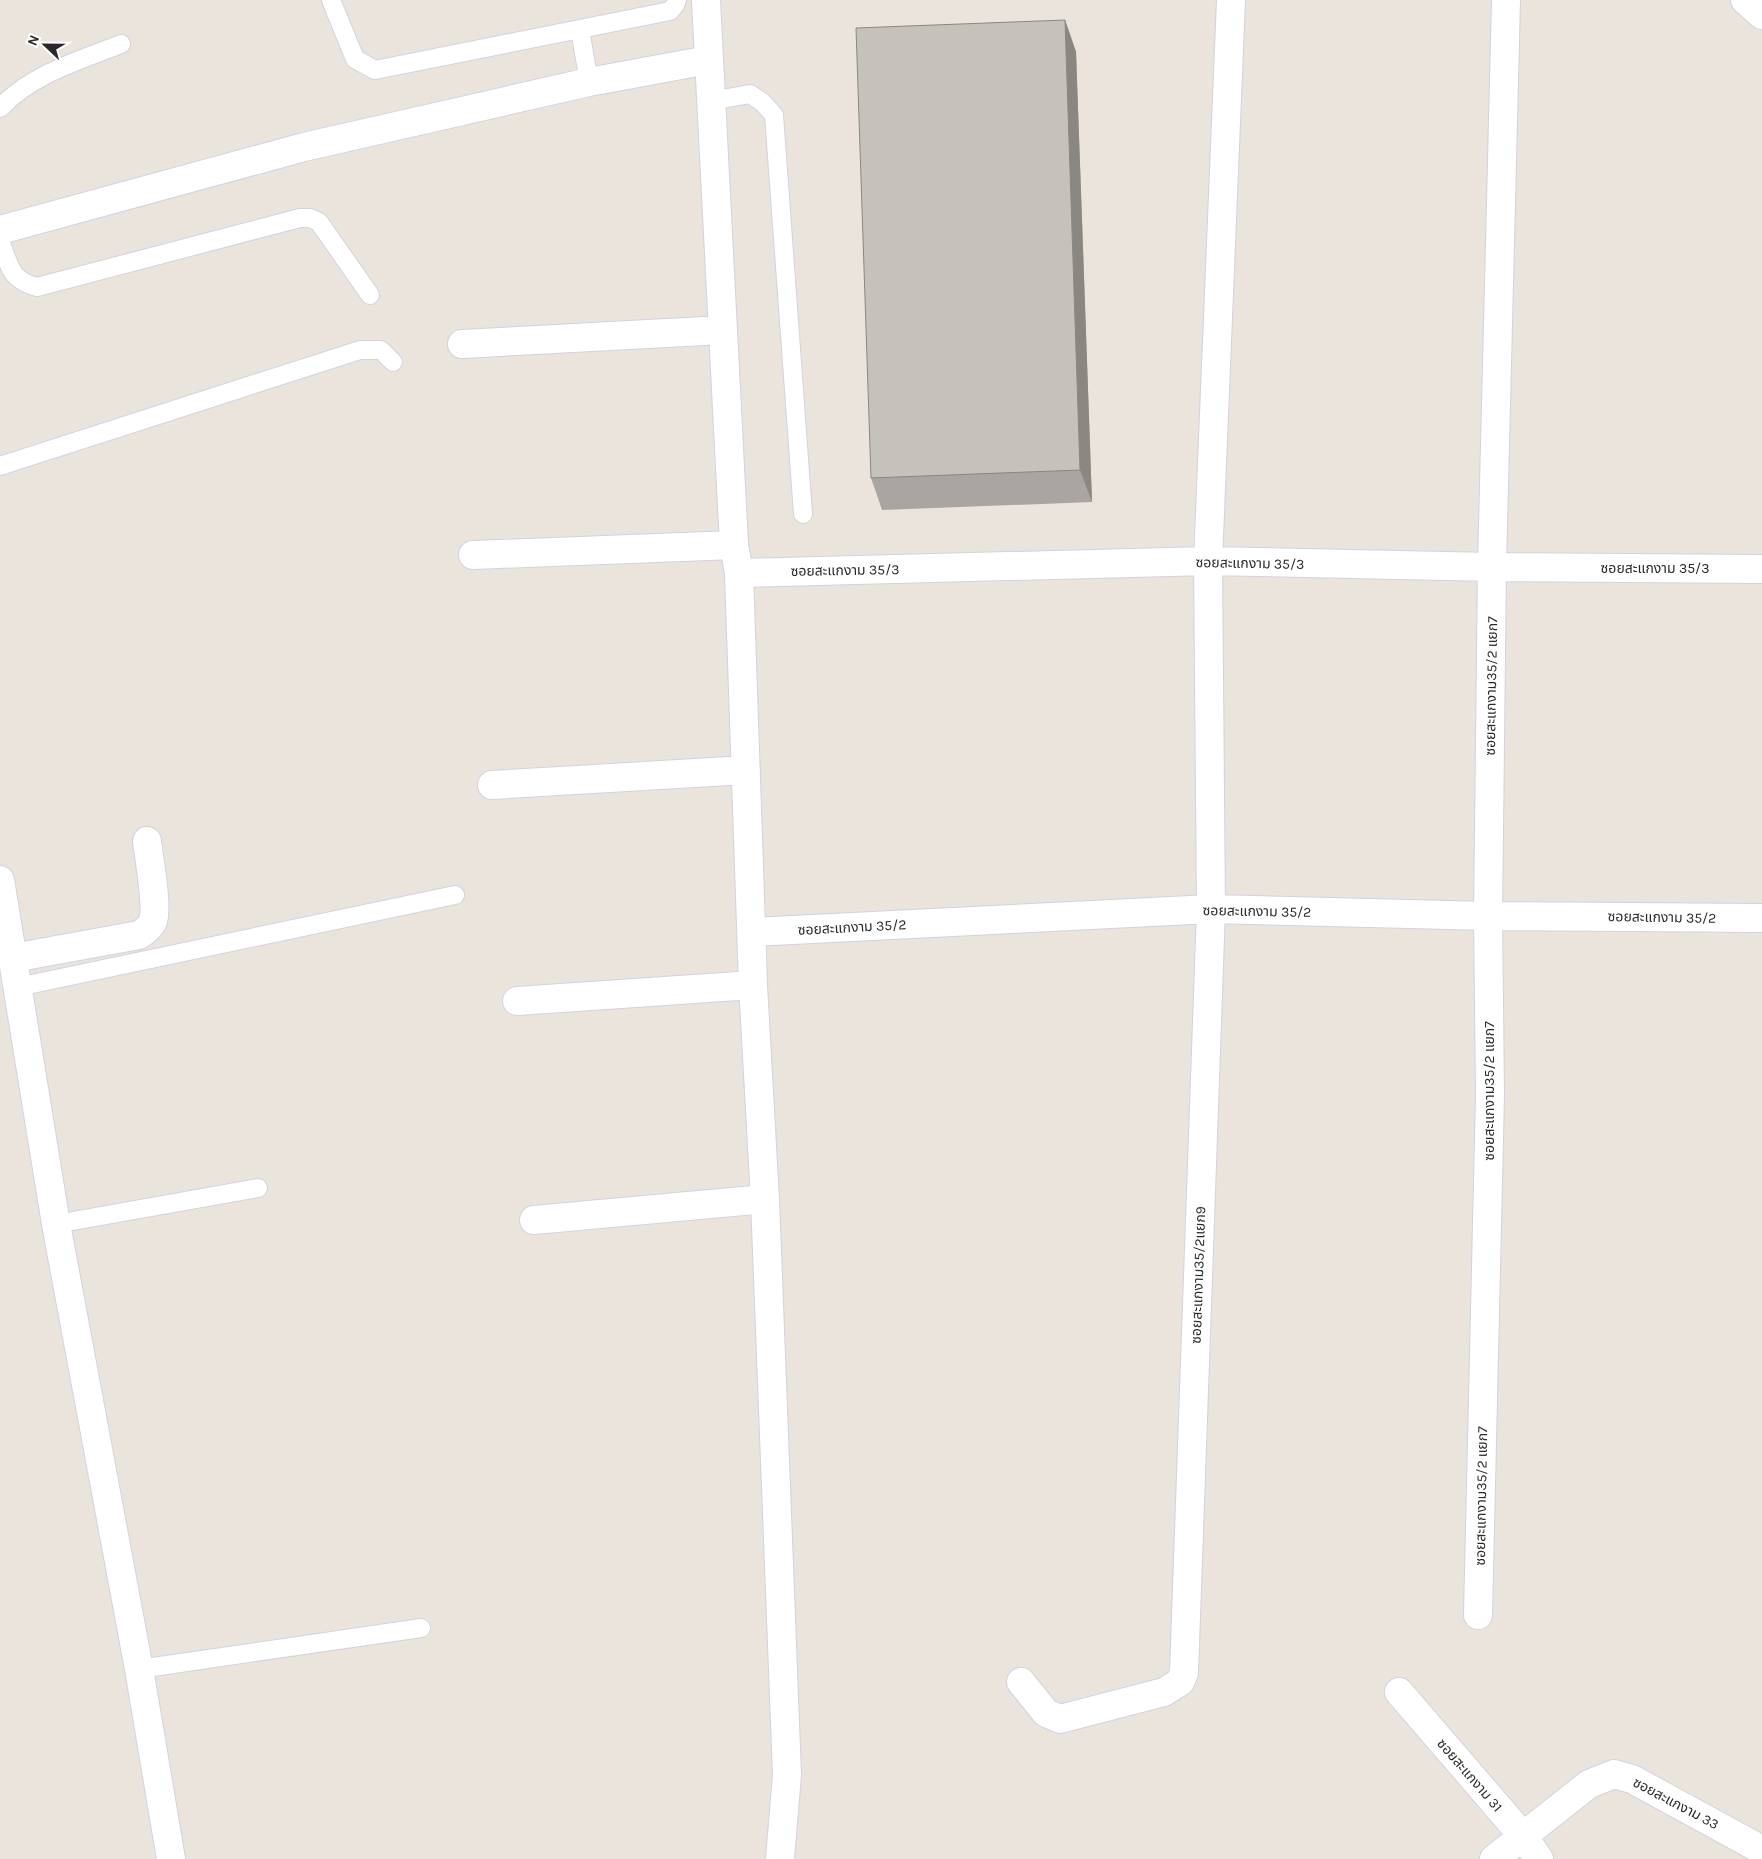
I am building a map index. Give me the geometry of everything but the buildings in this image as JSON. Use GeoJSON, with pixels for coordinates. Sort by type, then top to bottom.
{"type":"FeatureCollection","features":[{"type":"Feature","properties":{"kind":"street"},"geometry":{"type":"LineString","coordinates":[[706,0],[734,545],[738,573],[753,985],[765,1199],[787,1775],[780,1859]]}},
{"type":"Feature","properties":{"kind":"street","name":"ซอยสะแกงาม35/2แยก9"},"geometry":{"type":"LineString","coordinates":[[1021,1682],[1046,1713],[1060,1719],[1164,1692],[1180,1682],[1184,1673],[1211,909],[1208,561],[1232,0]]}},
{"type":"Feature","properties":{"kind":"street","name":"ซอยสะแกงาม35/2 แยก7"},"geometry":{"type":"LineString","coordinates":[[1478,1615],[1490,1104],[1488,916],[1492,567],[1506,0]]}},
{"type":"Feature","properties":{"kind":"street"},"geometry":{"type":"LineString","coordinates":[[1745,0],[1762,15]]}},
{"type":"Feature","properties":{"kind":"street"},"geometry":{"type":"LineString","coordinates":[[0,230],[304,146],[589,82],[708,60]]}},
{"type":"Feature","properties":{"kind":"street"},"geometry":{"type":"LineString","coordinates":[[462,344],[723,330]]}},
{"type":"Feature","properties":{"kind":"street"},"geometry":{"type":"LineString","coordinates":[[472,555],[734,545]]}},
{"type":"Feature","properties":{"kind":"street","name":"ซอยสะแกงาม 35/3"},"geometry":{"type":"LineString","coordinates":[[738,573],[1208,561],[1492,567],[1762,569]]}},
{"type":"Feature","properties":{"kind":"street"},"geometry":{"type":"LineString","coordinates":[[492,785],[746,770]]}},
{"type":"Feature","properties":{"kind":"street"},"geometry":{"type":"LineString","coordinates":[[13,958],[139,935],[151,926],[155,912],[147,841]]}},
{"type":"Feature","properties":{"kind":"street"},"geometry":{"type":"LineString","coordinates":[[0,880],[56,1224],[139,1669],[171,1859]]}},
{"type":"Feature","properties":{"kind":"street","name":"ซอยสะแกงาม 35/2"},"geometry":{"type":"LineString","coordinates":[[752,932],[1211,909],[1488,916],[1762,918]]}},
{"type":"Feature","properties":{"kind":"street"},"geometry":{"type":"LineString","coordinates":[[517,1002],[753,985]]}},
{"type":"Feature","properties":{"kind":"street"},"geometry":{"type":"LineString","coordinates":[[534,1220],[765,1199]]}},
{"type":"Feature","properties":{"kind":"street","name":"ซอยสะแกงาม 31"},"geometry":{"type":"LineString","coordinates":[[1399,1692],[1522,1836],[1539,1859]]}},
{"type":"Feature","properties":{"kind":"street","name":"ซอยสะแกงาม 33"},"geometry":{"type":"LineString","coordinates":[[1494,1859],[1589,1784],[1614,1774],[1632,1779],[1762,1850]]}},
{"type":"Feature","properties":{"kind":"lane"},"geometry":{"type":"LineString","coordinates":[[331,0],[355,59],[375,70],[670,11],[677,0]]}},
{"type":"Feature","properties":{"kind":"lane"},"geometry":{"type":"LineString","coordinates":[[580,30],[589,82]]}},
{"type":"Feature","properties":{"kind":"lane"},"geometry":{"type":"LineString","coordinates":[[0,108],[38,77],[121,44]]}},
{"type":"Feature","properties":{"kind":"lane"},"geometry":{"type":"LineString","coordinates":[[711,101],[750,94],[762,102],[774,115],[803,514]]}},
{"type":"Feature","properties":{"kind":"lane"},"geometry":{"type":"LineString","coordinates":[[0,241],[14,276],[23,284],[37,287],[300,218],[310,218],[319,222],[370,295]]}},
{"type":"Feature","properties":{"kind":"lane"},"geometry":{"type":"LineString","coordinates":[[0,466],[360,350],[381,350],[393,362]]}},
{"type":"Feature","properties":{"kind":"lane"},"geometry":{"type":"LineString","coordinates":[[18,987],[455,895]]}},
{"type":"Feature","properties":{"kind":"lane"},"geometry":{"type":"LineString","coordinates":[[56,1224],[258,1188]]}},
{"type":"Feature","properties":{"kind":"lane"},"geometry":{"type":"LineString","coordinates":[[139,1669],[421,1628]]}}]}
